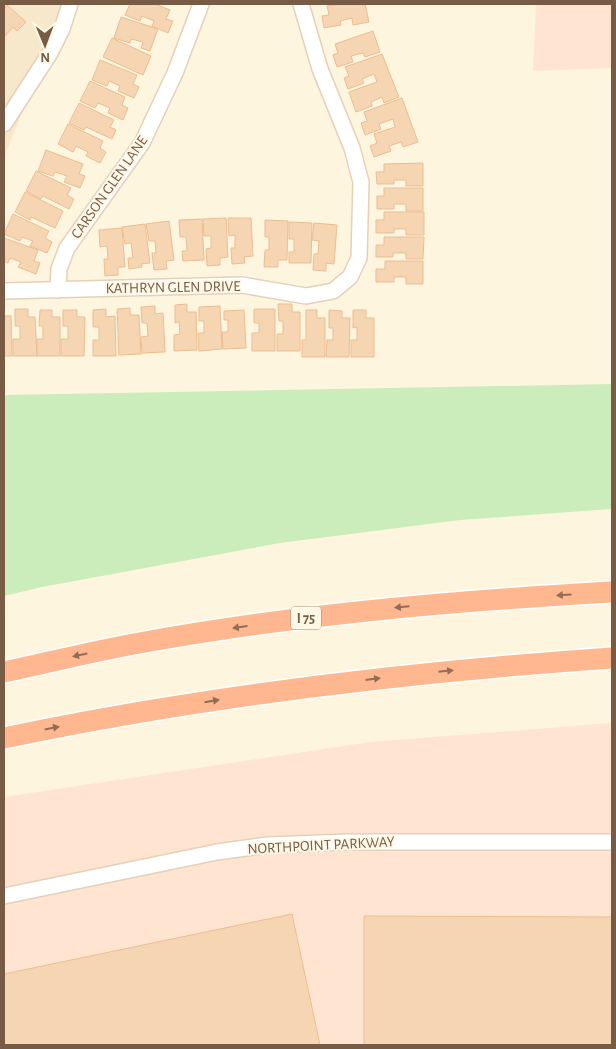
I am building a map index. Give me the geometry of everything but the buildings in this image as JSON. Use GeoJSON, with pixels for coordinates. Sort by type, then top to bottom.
{"type":"FeatureCollection","features":[{"type":"Feature","properties":{"kind":"highway","name":"I 75"},"geometry":{"type":"LineString","coordinates":[[4,672],[133,644],[242,627],[499,598],[612,592]]}},
{"type":"Feature","properties":{"kind":"highway"},"geometry":{"type":"LineString","coordinates":[[4,738],[139,712],[291,689],[494,666],[612,658]]}},
{"type":"Feature","properties":{"kind":"street"},"geometry":{"type":"LineString","coordinates":[[4,124],[50,53],[62,29],[70,4]]}},
{"type":"Feature","properties":{"kind":"street","name":"CARSON GLEN LANE"},"geometry":{"type":"LineString","coordinates":[[58,290],[59,269],[67,248],[142,143],[175,73],[201,4]]}},
{"type":"Feature","properties":{"kind":"street","name":"KATHRYN GLEN DRIVE"},"geometry":{"type":"LineString","coordinates":[[4,291],[242,285],[306,296],[333,291],[350,277],[359,258],[361,182],[352,148],[320,69],[301,4]]}},
{"type":"Feature","properties":{"kind":"street","name":"NORTHPOINT PARKWAY"},"geometry":{"type":"LineString","coordinates":[[4,896],[217,852],[268,846],[347,842],[612,842]]}},
{"type":"Feature","properties":{"kind":"shaded area"},"geometry":{"type":"Polygon","coordinates":[[[4,4],[67,4],[4,157],[4,4]]]}},
{"type":"Feature","properties":{"kind":"shaded area"},"geometry":{"type":"Polygon","coordinates":[[[536,4],[612,4],[612,68],[533,71],[536,4]]]}},
{"type":"Feature","properties":{"kind":"shaded area"},"geometry":{"type":"Polygon","coordinates":[[[612,723],[612,1045],[4,1045],[4,797],[370,742],[612,723]]]}},
{"type":"Feature","properties":{"kind":"green space"},"geometry":{"type":"Polygon","coordinates":[[[612,384],[612,509],[460,520],[280,543],[42,587],[4,596],[4,395],[612,384]]]}}]}
